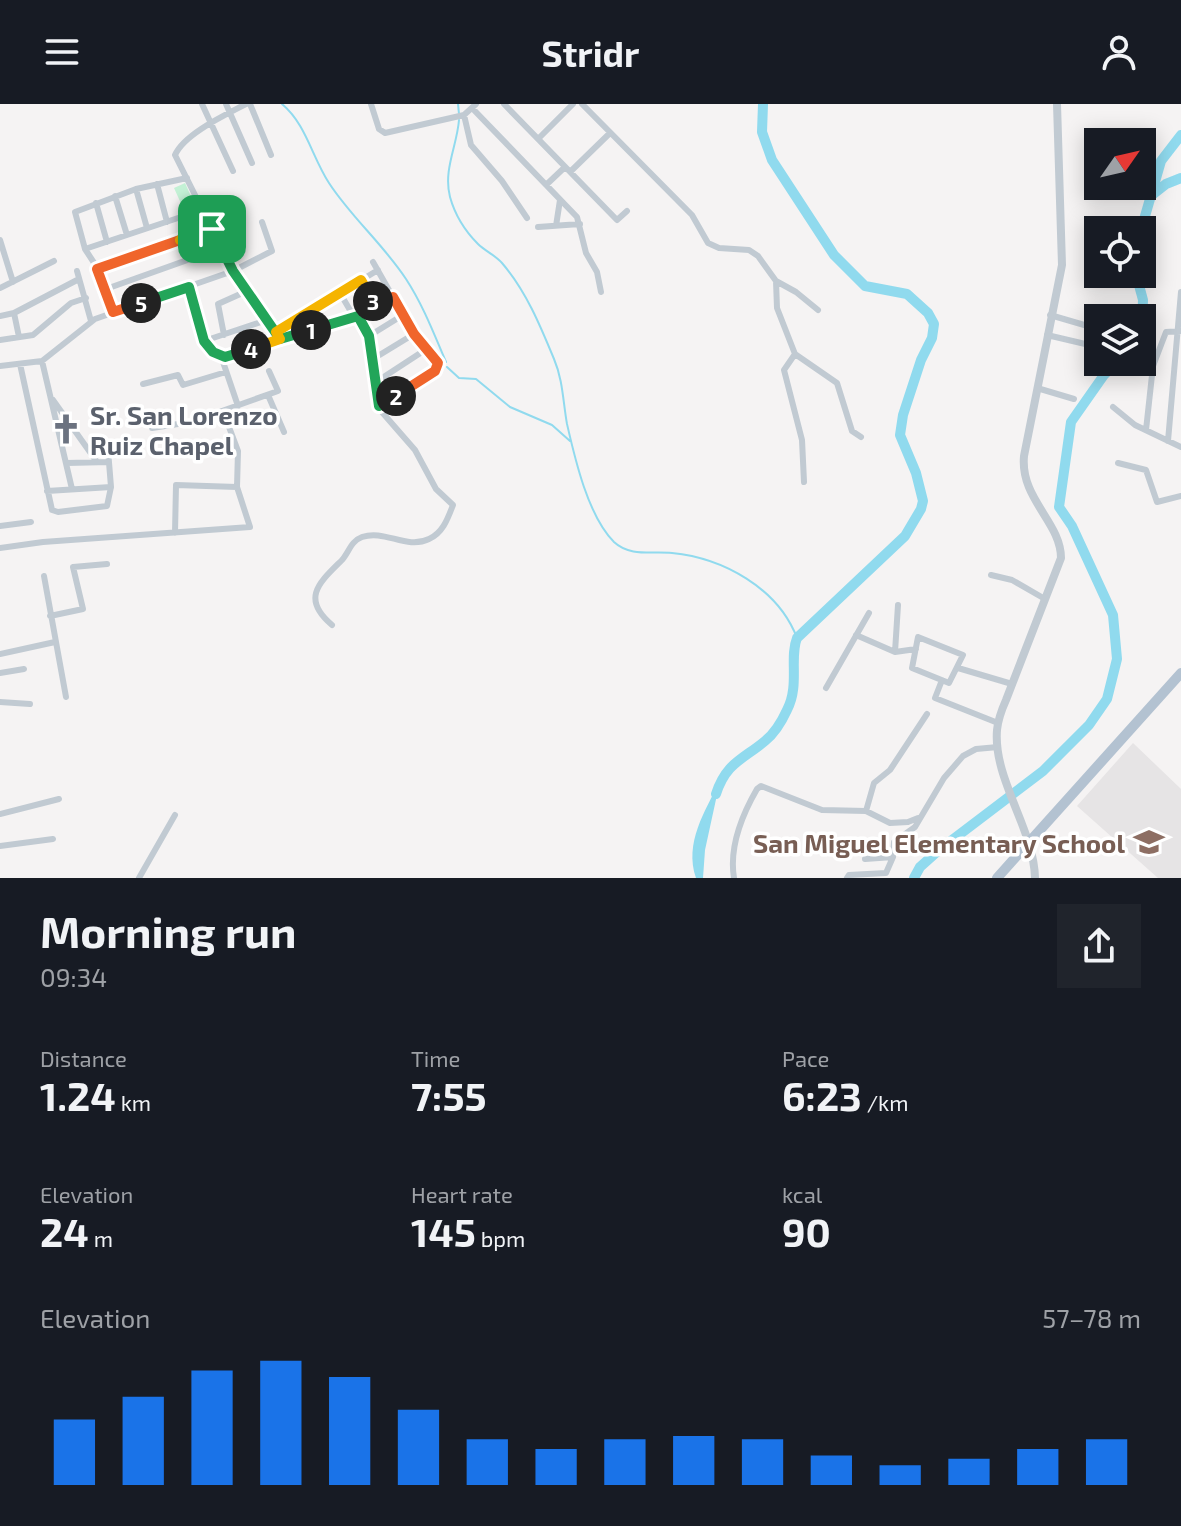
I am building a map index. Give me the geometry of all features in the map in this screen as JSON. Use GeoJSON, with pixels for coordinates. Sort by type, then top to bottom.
{"type":"FeatureCollection","features":[{"type":"Feature","properties":{"kind":"main road"},"geometry":{"type":"LineString","coordinates":[[997,878],[1181,673]]}},
{"type":"Feature","properties":{"kind":"street"},"geometry":{"type":"LineString","coordinates":[[202,104],[233,171]]}},
{"type":"Feature","properties":{"kind":"street"},"geometry":{"type":"LineString","coordinates":[[226,104],[252,163]]}},
{"type":"Feature","properties":{"kind":"street"},"geometry":{"type":"LineString","coordinates":[[271,155],[248,104],[197,130],[175,155],[233,271],[280,339]]}},
{"type":"Feature","properties":{"kind":"street"},"geometry":{"type":"LineString","coordinates":[[371,104],[379,129],[385,133],[464,115],[474,106],[580,224],[586,253],[596,268],[601,292]]}},
{"type":"Feature","properties":{"kind":"street"},"geometry":{"type":"LineString","coordinates":[[504,104],[617,220],[627,211]]}},
{"type":"Feature","properties":{"kind":"street"},"geometry":{"type":"LineString","coordinates":[[538,139],[573,104]]}},
{"type":"Feature","properties":{"kind":"street"},"geometry":{"type":"LineString","coordinates":[[582,104],[692,215],[708,243],[719,248],[754,252],[776,281],[818,310]]}},
{"type":"Feature","properties":{"kind":"street"},"geometry":{"type":"LineString","coordinates":[[1035,878],[1029,843],[998,747],[998,723],[1059,565],[1061,550],[1022,474],[1062,254],[1057,104]]}},
{"type":"Feature","properties":{"kind":"street"},"geometry":{"type":"LineString","coordinates":[[464,115],[473,149],[502,181],[527,218]]}},
{"type":"Feature","properties":{"kind":"street"},"geometry":{"type":"LineString","coordinates":[[546,185],[610,133]]}},
{"type":"Feature","properties":{"kind":"street"},"geometry":{"type":"LineString","coordinates":[[113,312],[106,289],[85,249],[75,213],[136,189],[187,178]]}},
{"type":"Feature","properties":{"kind":"street"},"geometry":{"type":"LineString","coordinates":[[157,184],[167,222]]}},
{"type":"Feature","properties":{"kind":"street"},"geometry":{"type":"LineString","coordinates":[[136,189],[147,228]]}},
{"type":"Feature","properties":{"kind":"street"},"geometry":{"type":"LineString","coordinates":[[115,196],[127,235]]}},
{"type":"Feature","properties":{"kind":"street"},"geometry":{"type":"LineString","coordinates":[[556,226],[560,200]]}},
{"type":"Feature","properties":{"kind":"street"},"geometry":{"type":"LineString","coordinates":[[96,203],[107,242]]}},
{"type":"Feature","properties":{"kind":"street"},"geometry":{"type":"LineString","coordinates":[[85,249],[202,210]]}},
{"type":"Feature","properties":{"kind":"street"},"geometry":{"type":"LineString","coordinates":[[0,366],[42,361],[91,321],[233,271],[272,251],[262,222]]}},
{"type":"Feature","properties":{"kind":"street"},"geometry":{"type":"LineString","coordinates":[[538,227],[580,224]]}},
{"type":"Feature","properties":{"kind":"street"},"geometry":{"type":"LineString","coordinates":[[97,269],[212,229]]}},
{"type":"Feature","properties":{"kind":"street"},"geometry":{"type":"LineString","coordinates":[[0,240],[13,282]]}},
{"type":"Feature","properties":{"kind":"street"},"geometry":{"type":"LineString","coordinates":[[106,289],[221,248]]}},
{"type":"Feature","properties":{"kind":"street"},"geometry":{"type":"LineString","coordinates":[[0,288],[54,261]]}},
{"type":"Feature","properties":{"kind":"street"},"geometry":{"type":"LineString","coordinates":[[373,262],[414,334],[438,363],[437,369],[379,406]]}},
{"type":"Feature","properties":{"kind":"street"},"geometry":{"type":"LineString","coordinates":[[276,332],[378,270]]}},
{"type":"Feature","properties":{"kind":"street"},"geometry":{"type":"LineString","coordinates":[[77,271],[91,321]]}},
{"type":"Feature","properties":{"kind":"street"},"geometry":{"type":"LineString","coordinates":[[0,316],[14,313],[79,279]]}},
{"type":"Feature","properties":{"kind":"street"},"geometry":{"type":"LineString","coordinates":[[361,280],[376,306]]}},
{"type":"Feature","properties":{"kind":"street"},"geometry":{"type":"LineString","coordinates":[[776,281],[777,308],[795,354],[834,379],[852,431],[861,437]]}},
{"type":"Feature","properties":{"kind":"street"},"geometry":{"type":"LineString","coordinates":[[189,287],[204,341],[209,349],[221,356],[230,356],[356,317],[393,297]]}},
{"type":"Feature","properties":{"kind":"street"},"geometry":{"type":"LineString","coordinates":[[224,335],[218,304],[247,291]]}},
{"type":"Feature","properties":{"kind":"street"},"geometry":{"type":"LineString","coordinates":[[1168,441],[1181,292]]}},
{"type":"Feature","properties":{"kind":"street"},"geometry":{"type":"LineString","coordinates":[[332,625],[318,610],[316,592],[324,575],[345,556],[353,543],[375,535],[407,542],[428,540],[444,526],[453,505],[436,489],[415,450],[379,406],[369,336],[340,293]]}},
{"type":"Feature","properties":{"kind":"street"},"geometry":{"type":"LineString","coordinates":[[0,340],[36,333],[71,303],[86,298]]}},
{"type":"Feature","properties":{"kind":"street"},"geometry":{"type":"LineString","coordinates":[[14,313],[19,337]]}},
{"type":"Feature","properties":{"kind":"street"},"geometry":{"type":"LineString","coordinates":[[369,336],[403,315]]}},
{"type":"Feature","properties":{"kind":"street"},"geometry":{"type":"LineString","coordinates":[[1050,315],[1084,325]]}},
{"type":"Feature","properties":{"kind":"street"},"geometry":{"type":"LineString","coordinates":[[204,341],[267,320]]}},
{"type":"Feature","properties":{"kind":"street"},"geometry":{"type":"LineString","coordinates":[[1146,430],[1155,357],[1166,332],[1179,330]]}},
{"type":"Feature","properties":{"kind":"street"},"geometry":{"type":"LineString","coordinates":[[373,359],[414,334]]}},
{"type":"Feature","properties":{"kind":"street"},"geometry":{"type":"LineString","coordinates":[[1047,335],[1084,344]]}},
{"type":"Feature","properties":{"kind":"street"},"geometry":{"type":"LineString","coordinates":[[376,382],[425,350]]}},
{"type":"Feature","properties":{"kind":"street"},"geometry":{"type":"LineString","coordinates":[[795,354],[784,370],[802,440],[804,482]]}},
{"type":"Feature","properties":{"kind":"street"},"geometry":{"type":"LineString","coordinates":[[221,356],[238,406]]}},
{"type":"Feature","properties":{"kind":"street"},"geometry":{"type":"LineString","coordinates":[[42,361],[72,489]]}},
{"type":"Feature","properties":{"kind":"street"},"geometry":{"type":"LineString","coordinates":[[20,364],[53,511],[105,507],[110,501],[111,487],[108,450]]}},
{"type":"Feature","properties":{"kind":"street"},"geometry":{"type":"LineString","coordinates":[[152,428],[182,425],[278,391],[269,371]]}},
{"type":"Feature","properties":{"kind":"street"},"geometry":{"type":"LineString","coordinates":[[143,384],[178,375],[183,385],[226,372]]}},
{"type":"Feature","properties":{"kind":"street"},"geometry":{"type":"LineString","coordinates":[[1037,388],[1074,399]]}},
{"type":"Feature","properties":{"kind":"street"},"geometry":{"type":"LineString","coordinates":[[268,395],[284,432]]}},
{"type":"Feature","properties":{"kind":"street"},"geometry":{"type":"LineString","coordinates":[[50,397],[97,462]]}},
{"type":"Feature","properties":{"kind":"street"},"geometry":{"type":"LineString","coordinates":[[1113,407],[1135,425],[1181,447]]}},
{"type":"Feature","properties":{"kind":"street"},"geometry":{"type":"LineString","coordinates":[[0,548],[250,527],[237,487],[239,459],[223,411]]}},
{"type":"Feature","properties":{"kind":"street"},"geometry":{"type":"LineString","coordinates":[[62,442],[81,438]]}},
{"type":"Feature","properties":{"kind":"street"},"geometry":{"type":"LineString","coordinates":[[67,463],[109,462]]}},
{"type":"Feature","properties":{"kind":"street"},"geometry":{"type":"LineString","coordinates":[[1118,463],[1146,470],[1157,502],[1181,496]]}},
{"type":"Feature","properties":{"kind":"street"},"geometry":{"type":"LineString","coordinates":[[175,533],[176,485],[237,487]]}},
{"type":"Feature","properties":{"kind":"street"},"geometry":{"type":"LineString","coordinates":[[47,491],[111,487]]}},
{"type":"Feature","properties":{"kind":"street"},"geometry":{"type":"LineString","coordinates":[[0,526],[31,522]]}},
{"type":"Feature","properties":{"kind":"street"},"geometry":{"type":"LineString","coordinates":[[50,616],[83,609],[73,567],[107,564]]}},
{"type":"Feature","properties":{"kind":"street"},"geometry":{"type":"LineString","coordinates":[[991,575],[1012,580],[1045,599]]}},
{"type":"Feature","properties":{"kind":"street"},"geometry":{"type":"LineString","coordinates":[[44,576],[66,697]]}},
{"type":"Feature","properties":{"kind":"street"},"geometry":{"type":"LineString","coordinates":[[895,652],[898,605]]}},
{"type":"Feature","properties":{"kind":"street"},"geometry":{"type":"LineString","coordinates":[[826,688],[869,613]]}},
{"type":"Feature","properties":{"kind":"street"},"geometry":{"type":"LineString","coordinates":[[856,635],[895,652],[916,649]]}},
{"type":"Feature","properties":{"kind":"street"},"geometry":{"type":"LineString","coordinates":[[918,637],[963,655],[949,683],[912,668],[916,649],[918,637]]}},
{"type":"Feature","properties":{"kind":"street"},"geometry":{"type":"LineString","coordinates":[[0,654],[55,642]]}},
{"type":"Feature","properties":{"kind":"street"},"geometry":{"type":"LineString","coordinates":[[958,668],[1012,684]]}},
{"type":"Feature","properties":{"kind":"street"},"geometry":{"type":"LineString","coordinates":[[0,673],[24,669]]}},
{"type":"Feature","properties":{"kind":"street"},"geometry":{"type":"LineString","coordinates":[[942,680],[935,698],[998,723]]}},
{"type":"Feature","properties":{"kind":"street"},"geometry":{"type":"LineString","coordinates":[[0,702],[30,704]]}},
{"type":"Feature","properties":{"kind":"street"},"geometry":{"type":"LineString","coordinates":[[866,811],[874,783],[890,770],[927,714]]}},
{"type":"Feature","properties":{"kind":"street"},"geometry":{"type":"LineString","coordinates":[[847,878],[849,875],[886,873],[893,857],[894,842],[915,827],[951,769],[963,756],[976,749],[998,747]]}},
{"type":"Feature","properties":{"kind":"street"},"geometry":{"type":"LineString","coordinates":[[734,878],[732,863],[738,824],[759,787],[764,786],[822,810],[866,811],[890,823],[918,818]]}},
{"type":"Feature","properties":{"kind":"street"},"geometry":{"type":"LineString","coordinates":[[0,814],[59,799]]}},
{"type":"Feature","properties":{"kind":"street"},"geometry":{"type":"LineString","coordinates":[[139,878],[175,815]]}},
{"type":"Feature","properties":{"kind":"street"},"geometry":{"type":"LineString","coordinates":[[0,846],[53,839]]}},
{"type":"Feature","properties":{"kind":"street"},"geometry":{"type":"LineString","coordinates":[[865,859],[893,857]]}},
{"type":"Feature","properties":{"kind":"shaded area","name":"San Miguel Elementary School"},"geometry":{"type":"Polygon","coordinates":[[[1133,743],[1181,789],[1181,878],[1158,878],[1077,806],[1133,743]]]}},
{"type":"Feature","properties":{"kind":"green space"},"geometry":{"type":"Polygon","coordinates":[[[185,183],[195,205],[184,210],[174,188],[185,183]]]}},
{"type":"Feature","properties":{"kind":"water"},"geometry":{"type":"Polygon","coordinates":[[[720,781],[705,850],[703,878],[696,878],[694,840],[720,781]]]}},
{"type":"Feature","properties":{"kind":"waterway"},"geometry":{"type":"LineString","coordinates":[[282,104],[297,121],[323,173],[338,195],[406,279],[446,362]]}},
{"type":"Feature","properties":{"kind":"waterway"},"geometry":{"type":"LineString","coordinates":[[458,104],[459,114]]}},
{"type":"Feature","properties":{"kind":"waterway"},"geometry":{"type":"LineString","coordinates":[[716,794],[730,769],[769,738],[783,718],[793,691],[797,638],[905,536],[923,501],[916,473],[900,435],[903,415],[921,360],[932,338],[934,324],[928,313],[907,294],[865,286],[834,255],[772,160],[762,132],[763,104]]}},
{"type":"Feature","properties":{"kind":"waterway"},"geometry":{"type":"LineString","coordinates":[[459,120],[448,177],[452,204],[469,234],[511,274],[538,321],[559,375],[567,424],[584,486],[605,531],[614,542],[627,550],[691,556],[729,569],[763,590],[777,604],[797,638]]}},
{"type":"Feature","properties":{"kind":"waterway"},"geometry":{"type":"LineString","coordinates":[[1145,216],[1161,161],[1181,135]]}},
{"type":"Feature","properties":{"kind":"waterway"},"geometry":{"type":"LineString","coordinates":[[1156,192],[1181,178]]}},
{"type":"Feature","properties":{"kind":"waterway"},"geometry":{"type":"LineString","coordinates":[[1140,288],[1143,304]]}},
{"type":"Feature","properties":{"kind":"waterway"},"geometry":{"type":"LineString","coordinates":[[447,367],[459,378],[476,379],[510,407],[552,425],[570,441]]}},
{"type":"Feature","properties":{"kind":"waterway"},"geometry":{"type":"LineString","coordinates":[[914,878],[920,867],[939,850],[1043,771],[1089,725],[1107,699],[1117,659],[1113,615],[1072,526],[1059,507],[1071,422],[1103,376]]}},
{"type":"Feature","properties":{"kind":"place","name":"Sr. San Lorenzo Ruiz Chapel"},"geometry":{"type":"Point","coordinates":[66,429]}},
{"type":"Feature","properties":{"kind":"place","name":"San Miguel Elementary School"},"geometry":{"type":"Point","coordinates":[1149,842]}},
{"type":"Feature","properties":{"kind":"route"},"geometry":{"type":"LineString","coordinates":[[212,229],[97,269],[113,312],[189,287],[206,345],[225,357],[280,339],[276,332],[361,280],[376,306],[393,297],[414,334],[438,363],[437,369],[379,406],[369,336],[358,316],[280,339],[233,271],[212,229]]}}]}
